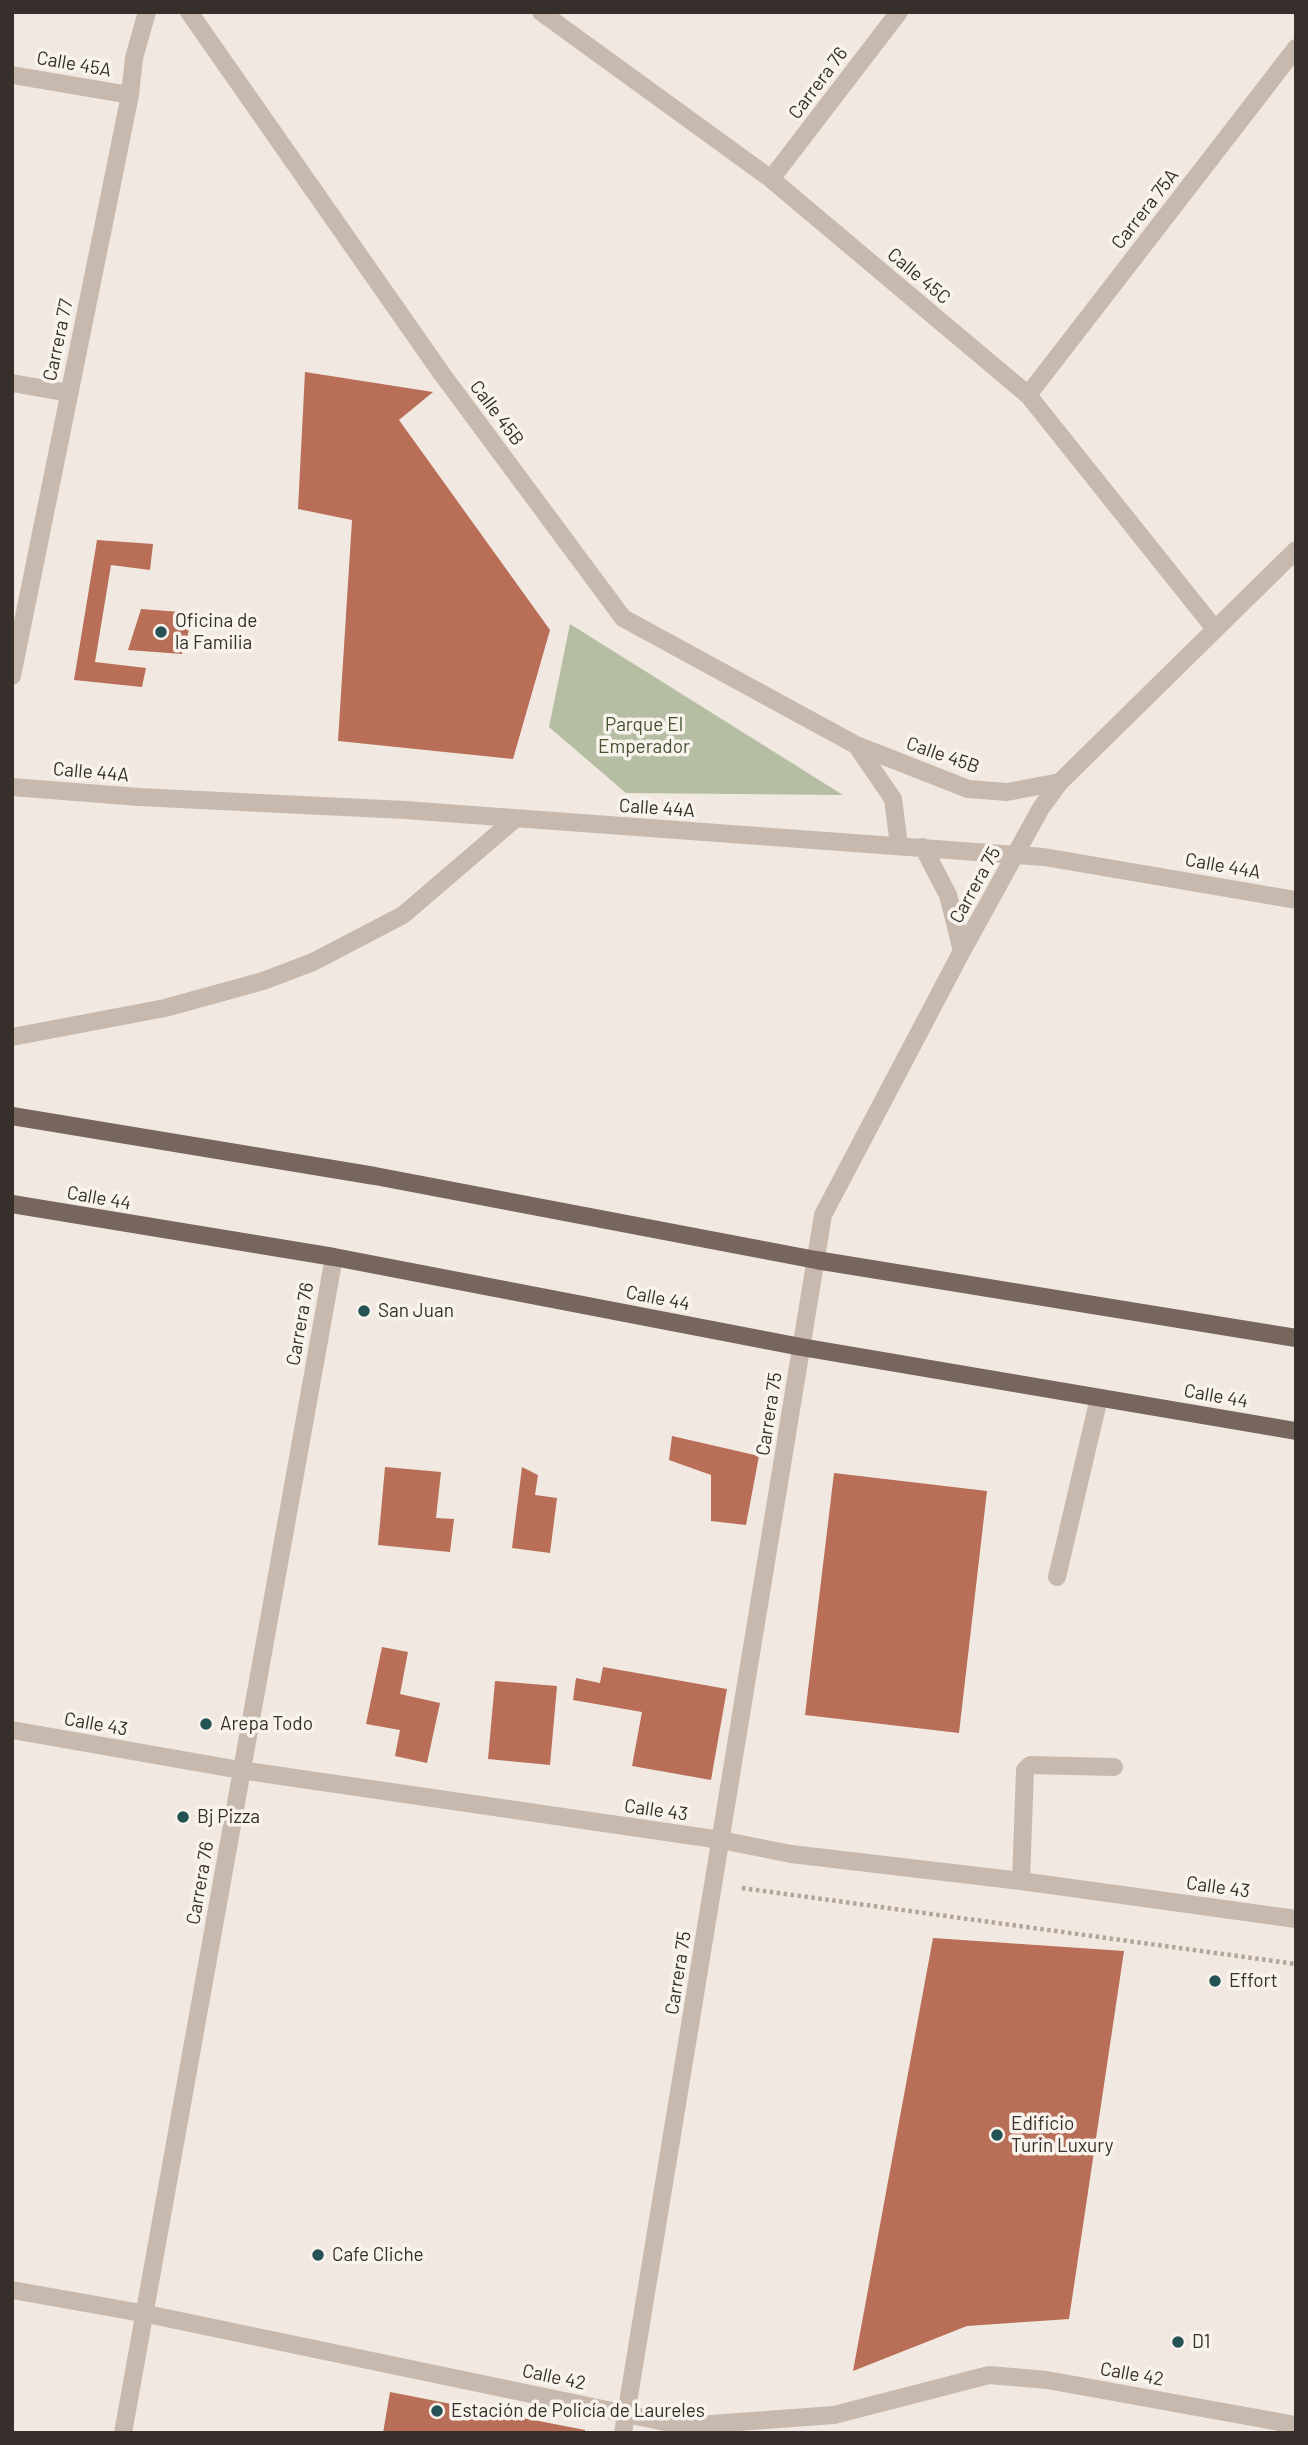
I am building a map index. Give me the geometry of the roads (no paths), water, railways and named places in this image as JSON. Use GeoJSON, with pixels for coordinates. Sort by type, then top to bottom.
{"type":"FeatureCollection","features":[{"type":"Feature","properties":{"kind":"main road"},"geometry":{"type":"LineString","coordinates":[[12,1116],[375,1176],[816,1260],[1296,1338]]}},
{"type":"Feature","properties":{"kind":"main road","name":"Calle 44"},"geometry":{"type":"LineString","coordinates":[[12,1204],[334,1257],[801,1348],[1296,1432]]}},
{"type":"Feature","properties":{"kind":"street","name":"Carrera 77"},"geometry":{"type":"LineString","coordinates":[[12,676],[130,95],[134,58],[147,12]]}},
{"type":"Feature","properties":{"kind":"street","name":"Calle 45B"},"geometry":{"type":"LineString","coordinates":[[189,12],[442,374],[623,618],[856,745],[968,789],[1007,792],[1060,782]]}},
{"type":"Feature","properties":{"kind":"street","name":"Calle 45C"},"geometry":{"type":"LineString","coordinates":[[541,12],[771,179],[1028,395],[1215,629]]}},
{"type":"Feature","properties":{"kind":"street","name":"Carrera 76"},"geometry":{"type":"LineString","coordinates":[[771,179],[899,12]]}},
{"type":"Feature","properties":{"kind":"street","name":"Carrera 75A"},"geometry":{"type":"LineString","coordinates":[[1028,395],[1296,48]]}},
{"type":"Feature","properties":{"kind":"street","name":"Calle 45A"},"geometry":{"type":"LineString","coordinates":[[12,75],[130,95]]}},
{"type":"Feature","properties":{"kind":"street"},"geometry":{"type":"LineString","coordinates":[[12,383],[69,393]]}},
{"type":"Feature","properties":{"kind":"street","name":"Carrera 75"},"geometry":{"type":"LineString","coordinates":[[623,2433],[823,1215],[962,951],[1015,855],[1060,782],[1296,551]]}},
{"type":"Feature","properties":{"kind":"street","name":"Calle 45B"},"geometry":{"type":"LineString","coordinates":[[856,745],[893,799],[899,845]]}},
{"type":"Feature","properties":{"kind":"street","name":"Calle 44A"},"geometry":{"type":"LineString","coordinates":[[12,787],[899,845],[1015,855],[1296,900]]}},
{"type":"Feature","properties":{"kind":"street"},"geometry":{"type":"LineString","coordinates":[[12,1037],[165,1008],[263,981],[313,962],[403,915],[515,819]]}},
{"type":"Feature","properties":{"kind":"street"},"geometry":{"type":"LineString","coordinates":[[923,847],[948,895],[962,951]]}},
{"type":"Feature","properties":{"kind":"street","name":"Carrera 76"},"geometry":{"type":"LineString","coordinates":[[123,2433],[147,2314],[240,1770],[334,1257]]}},
{"type":"Feature","properties":{"kind":"street"},"geometry":{"type":"LineString","coordinates":[[1057,1577],[1099,1398]]}},
{"type":"Feature","properties":{"kind":"street","name":"Calle 43"},"geometry":{"type":"LineString","coordinates":[[12,1730],[240,1770],[721,1840],[792,1854],[1021,1881],[1296,1919]]}},
{"type":"Feature","properties":{"kind":"street"},"geometry":{"type":"LineString","coordinates":[[1021,1881],[1025,1770],[1030,1765],[1114,1767]]}},
{"type":"Feature","properties":{"kind":"street","name":"Calle 42"},"geometry":{"type":"LineString","coordinates":[[12,2290],[147,2314],[684,2426],[834,2415],[989,2375],[1046,2380],[1296,2425]]}},
{"type":"Feature","properties":{"kind":"place","name":"Oficina de la Familia"},"geometry":{"type":"Point","coordinates":[161,632]}},
{"type":"Feature","properties":{"kind":"place","name":"San Juan"},"geometry":{"type":"Point","coordinates":[364,1311]}},
{"type":"Feature","properties":{"kind":"place","name":"Arepa Todo"},"geometry":{"type":"Point","coordinates":[206,1724]}},
{"type":"Feature","properties":{"kind":"place","name":"Bj Pizza"},"geometry":{"type":"Point","coordinates":[183,1817]}},
{"type":"Feature","properties":{"kind":"place","name":"Effort"},"geometry":{"type":"Point","coordinates":[1215,1981]}},
{"type":"Feature","properties":{"kind":"place","name":"Edificio Turin Luxury"},"geometry":{"type":"Point","coordinates":[997,2135]}},
{"type":"Feature","properties":{"kind":"place","name":"Cafe Cliche"},"geometry":{"type":"Point","coordinates":[318,2255]}},
{"type":"Feature","properties":{"kind":"place","name":"D1"},"geometry":{"type":"Point","coordinates":[1178,2342]}},
{"type":"Feature","properties":{"kind":"place","name":"Estación de Policía de Laureles"},"geometry":{"type":"Point","coordinates":[437,2411]}},
{"type":"Feature","properties":{"kind":"park label","name":"Parque El Emperador"},"geometry":{"type":"Point","coordinates":[644,736]}}]}
